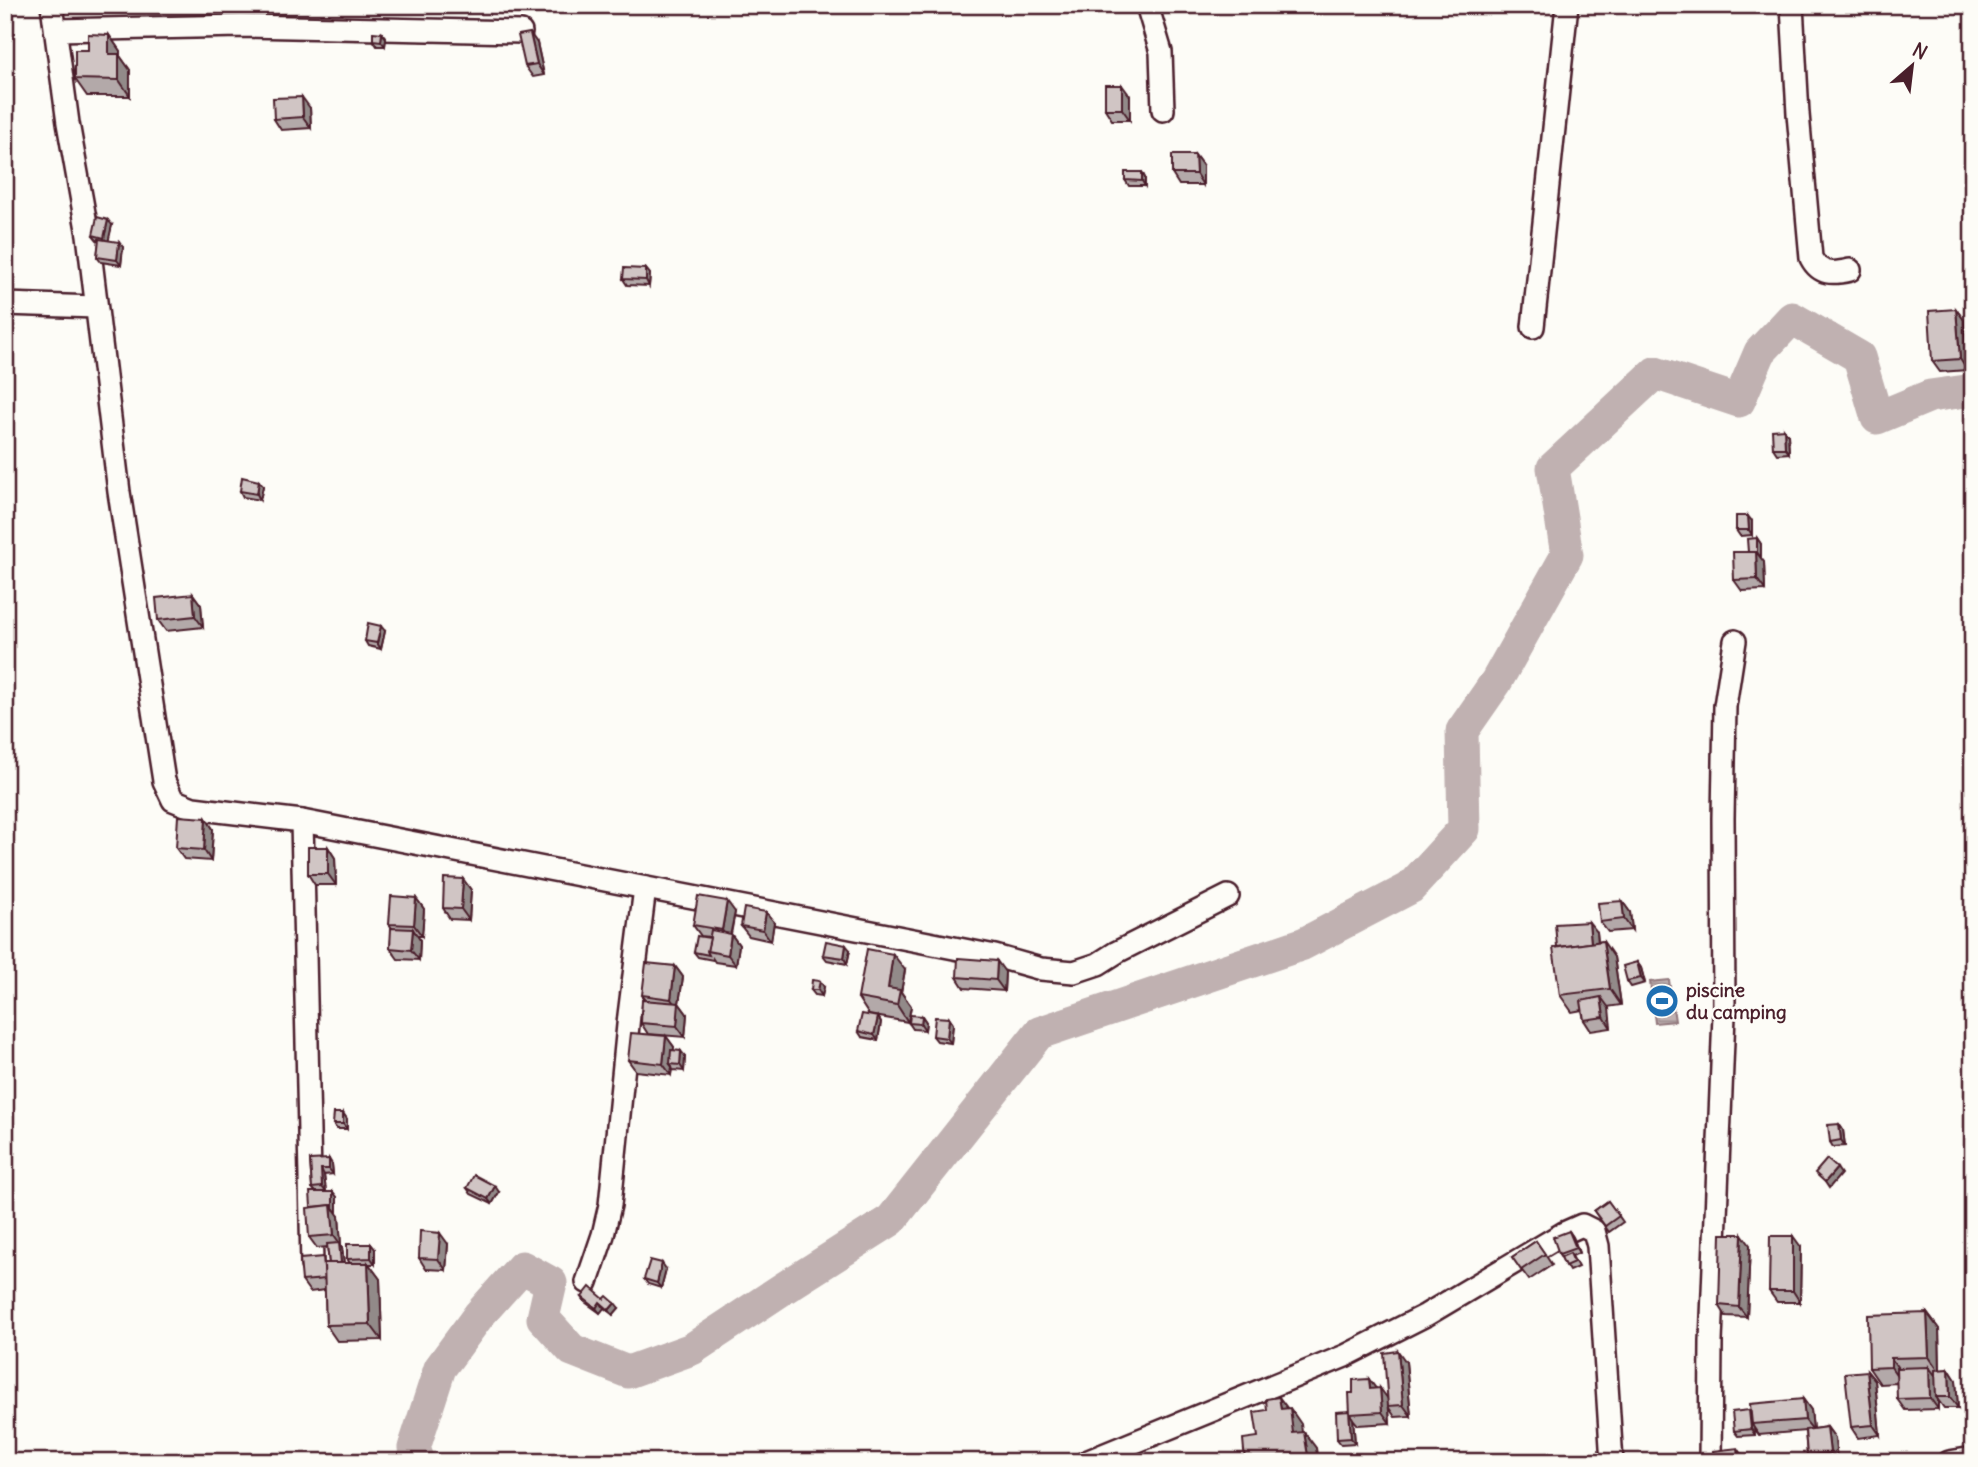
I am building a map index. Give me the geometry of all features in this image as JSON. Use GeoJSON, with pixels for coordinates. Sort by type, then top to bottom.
{"type":"FeatureCollection","features":[{"type":"Feature","properties":{"kind":"street"},"geometry":{"type":"LineString","coordinates":[[52,5],[68,123],[88,235],[119,492],[164,781],[173,800],[193,808],[302,821],[995,956],[1041,969],[1074,972],[1098,964],[1116,952],[1227,896]]}},
{"type":"Feature","properties":{"kind":"street"},"geometry":{"type":"LineString","coordinates":[[1147,5],[1161,52],[1163,110]]}},
{"type":"Feature","properties":{"kind":"street"},"geometry":{"type":"LineString","coordinates":[[1533,327],[1567,5]]}},
{"type":"Feature","properties":{"kind":"street"},"geometry":{"type":"LineString","coordinates":[[1792,5],[1798,114],[1811,258],[1824,272],[1835,274],[1850,270]]}},
{"type":"Feature","properties":{"kind":"street"},"geometry":{"type":"LineString","coordinates":[[56,30],[241,26],[522,32]]}},
{"type":"Feature","properties":{"kind":"street"},"geometry":{"type":"LineString","coordinates":[[5,303],[96,307]]}},
{"type":"Feature","properties":{"kind":"street"},"geometry":{"type":"LineString","coordinates":[[1710,1462],[1711,1342],[1724,1016],[1725,706],[1735,641]]}},
{"type":"Feature","properties":{"kind":"street"},"geometry":{"type":"LineString","coordinates":[[302,821],[312,1265]]}},
{"type":"Feature","properties":{"kind":"street"},"geometry":{"type":"LineString","coordinates":[[587,1282],[610,1205],[645,888]]}},
{"type":"Feature","properties":{"kind":"street"},"geometry":{"type":"LineString","coordinates":[[1086,1462],[1345,1356],[1426,1315],[1582,1225],[1594,1231],[1598,1246],[1612,1462]]}},
{"type":"Feature","properties":{"kind":"street"},"geometry":{"type":"LineString","coordinates":[[1949,1462],[1973,1458]]}},
{"type":"Feature","properties":{"kind":"shaded area","name":"piscine du camping"},"geometry":{"type":"Polygon","coordinates":[[[1669,980],[1675,1021],[1655,1023],[1650,982],[1669,980]]]}},
{"type":"Feature","properties":{"kind":"building"},"geometry":{"type":"Polygon","coordinates":[[[373,32],[382,33],[381,41],[373,40],[373,32]]]}},
{"type":"Feature","properties":{"kind":"building"},"geometry":{"type":"Polygon","coordinates":[[[530,33],[537,64],[525,66],[518,35],[530,33]]]}},
{"type":"Feature","properties":{"kind":"building"},"geometry":{"type":"Polygon","coordinates":[[[88,34],[109,35],[109,54],[119,54],[119,80],[75,79],[75,50],[88,50],[88,34]]]}},
{"type":"Feature","properties":{"kind":"building"},"geometry":{"type":"Polygon","coordinates":[[[1105,85],[1122,85],[1122,109],[1105,109],[1105,85]]]}},
{"type":"Feature","properties":{"kind":"building"},"geometry":{"type":"Polygon","coordinates":[[[302,97],[303,117],[274,119],[273,98],[302,97]]]}},
{"type":"Feature","properties":{"kind":"building"},"geometry":{"type":"Polygon","coordinates":[[[1172,155],[1195,155],[1196,174],[1172,174],[1172,155]]]}},
{"type":"Feature","properties":{"kind":"building"},"geometry":{"type":"Polygon","coordinates":[[[1125,172],[1142,172],[1142,181],[1125,180],[1125,172]]]}},
{"type":"Feature","properties":{"kind":"building"},"geometry":{"type":"Polygon","coordinates":[[[97,217],[108,220],[104,238],[93,235],[97,217]]]}},
{"type":"Feature","properties":{"kind":"building"},"geometry":{"type":"Polygon","coordinates":[[[99,239],[119,242],[117,260],[97,257],[99,239]]]}},
{"type":"Feature","properties":{"kind":"building"},"geometry":{"type":"Polygon","coordinates":[[[624,268],[646,269],[646,280],[623,279],[624,268]]]}},
{"type":"Feature","properties":{"kind":"building"},"geometry":{"type":"Polygon","coordinates":[[[1956,309],[1960,359],[1932,361],[1929,311],[1956,309]]]}},
{"type":"Feature","properties":{"kind":"building"},"geometry":{"type":"Polygon","coordinates":[[[1784,429],[1785,448],[1773,448],[1772,430],[1784,429]]]}},
{"type":"Feature","properties":{"kind":"building"},"geometry":{"type":"Polygon","coordinates":[[[242,477],[259,481],[257,494],[240,491],[242,477]]]}},
{"type":"Feature","properties":{"kind":"building"},"geometry":{"type":"Polygon","coordinates":[[[1736,516],[1748,516],[1749,530],[1736,530],[1736,516]]]}},
{"type":"Feature","properties":{"kind":"building"},"geometry":{"type":"Polygon","coordinates":[[[1757,538],[1757,552],[1748,552],[1747,539],[1757,538]]]}},
{"type":"Feature","properties":{"kind":"building"},"geometry":{"type":"Polygon","coordinates":[[[1733,552],[1756,552],[1757,579],[1734,580],[1733,552]]]}},
{"type":"Feature","properties":{"kind":"building"},"geometry":{"type":"Polygon","coordinates":[[[193,594],[195,616],[158,620],[156,598],[193,594]]]}},
{"type":"Feature","properties":{"kind":"building"},"geometry":{"type":"Polygon","coordinates":[[[368,623],[381,626],[377,643],[365,641],[368,623]]]}},
{"type":"Feature","properties":{"kind":"building"},"geometry":{"type":"Polygon","coordinates":[[[178,816],[206,818],[204,850],[176,848],[178,816]]]}},
{"type":"Feature","properties":{"kind":"building"},"geometry":{"type":"Polygon","coordinates":[[[308,847],[328,847],[328,874],[308,874],[308,847]]]}},
{"type":"Feature","properties":{"kind":"building"},"geometry":{"type":"Polygon","coordinates":[[[444,878],[463,879],[461,909],[443,908],[444,878]]]}},
{"type":"Feature","properties":{"kind":"building"},"geometry":{"type":"Polygon","coordinates":[[[391,896],[416,898],[414,925],[389,924],[391,896]]]}},
{"type":"Feature","properties":{"kind":"building"},"geometry":{"type":"Polygon","coordinates":[[[698,896],[727,901],[722,930],[693,925],[698,896]]]}},
{"type":"Feature","properties":{"kind":"building"},"geometry":{"type":"Polygon","coordinates":[[[1622,901],[1624,919],[1600,922],[1598,903],[1622,901]]]}},
{"type":"Feature","properties":{"kind":"building"},"geometry":{"type":"Polygon","coordinates":[[[744,908],[766,912],[763,930],[741,926],[744,908]]]}},
{"type":"Feature","properties":{"kind":"building"},"geometry":{"type":"Polygon","coordinates":[[[1589,922],[1591,943],[1557,947],[1555,924],[1589,922]]]}},
{"type":"Feature","properties":{"kind":"building"},"geometry":{"type":"Polygon","coordinates":[[[391,928],[413,929],[411,950],[390,948],[391,928]]]}},
{"type":"Feature","properties":{"kind":"building"},"geometry":{"type":"Polygon","coordinates":[[[711,930],[731,934],[728,955],[707,951],[711,930]]]}},
{"type":"Feature","properties":{"kind":"building"},"geometry":{"type":"Polygon","coordinates":[[[697,936],[710,938],[707,951],[709,955],[694,952],[697,936]]]}},
{"type":"Feature","properties":{"kind":"building"},"geometry":{"type":"Polygon","coordinates":[[[826,941],[846,945],[844,958],[823,955],[826,941]]]}},
{"type":"Feature","properties":{"kind":"building"},"geometry":{"type":"Polygon","coordinates":[[[1603,941],[1610,989],[1560,995],[1553,948],[1603,941]]]}},
{"type":"Feature","properties":{"kind":"building"},"geometry":{"type":"Polygon","coordinates":[[[867,949],[893,954],[888,988],[900,990],[897,1005],[858,998],[867,949]]]}},
{"type":"Feature","properties":{"kind":"building"},"geometry":{"type":"Polygon","coordinates":[[[958,958],[997,961],[996,980],[957,977],[958,958]]]}},
{"type":"Feature","properties":{"kind":"building"},"geometry":{"type":"Polygon","coordinates":[[[1637,962],[1641,978],[1627,981],[1623,966],[1637,962]]]}},
{"type":"Feature","properties":{"kind":"building"},"geometry":{"type":"Polygon","coordinates":[[[646,963],[675,966],[671,999],[642,995],[646,963]]]}},
{"type":"Feature","properties":{"kind":"building"},"geometry":{"type":"Polygon","coordinates":[[[812,980],[820,981],[818,990],[811,990],[812,980]]]}},
{"type":"Feature","properties":{"kind":"building"},"geometry":{"type":"Polygon","coordinates":[[[1601,997],[1604,1017],[1584,1020],[1581,1001],[1601,997]]]}},
{"type":"Feature","properties":{"kind":"building"},"geometry":{"type":"Polygon","coordinates":[[[642,1000],[679,1003],[677,1026],[641,1023],[642,1000]]]}},
{"type":"Feature","properties":{"kind":"building"},"geometry":{"type":"Polygon","coordinates":[[[862,1014],[878,1017],[874,1035],[858,1031],[862,1014]]]}},
{"type":"Feature","properties":{"kind":"building"},"geometry":{"type":"Polygon","coordinates":[[[910,1015],[922,1016],[921,1024],[909,1023],[910,1015]]]}},
{"type":"Feature","properties":{"kind":"building"},"geometry":{"type":"Polygon","coordinates":[[[935,1017],[949,1018],[947,1038],[933,1036],[935,1017]]]}},
{"type":"Feature","properties":{"kind":"building"},"geometry":{"type":"Polygon","coordinates":[[[631,1033],[666,1036],[663,1064],[628,1060],[631,1033]]]}},
{"type":"Feature","properties":{"kind":"building"},"geometry":{"type":"Polygon","coordinates":[[[671,1050],[681,1051],[680,1065],[670,1064],[671,1050]]]}},
{"type":"Feature","properties":{"kind":"building"},"geometry":{"type":"Polygon","coordinates":[[[334,1113],[343,1113],[343,1124],[333,1124],[334,1113]]]}},
{"type":"Feature","properties":{"kind":"building"},"geometry":{"type":"Polygon","coordinates":[[[1839,1124],[1841,1140],[1830,1142],[1828,1125],[1839,1124]]]}},
{"type":"Feature","properties":{"kind":"building"},"geometry":{"type":"Polygon","coordinates":[[[329,1159],[329,1169],[321,1169],[322,1187],[312,1188],[310,1160],[329,1159]]]}},
{"type":"Feature","properties":{"kind":"building"},"geometry":{"type":"Polygon","coordinates":[[[1827,1159],[1837,1168],[1825,1182],[1815,1173],[1827,1159]]]}},
{"type":"Feature","properties":{"kind":"building"},"geometry":{"type":"Polygon","coordinates":[[[474,1175],[495,1186],[488,1199],[467,1188],[474,1175]]]}},
{"type":"Feature","properties":{"kind":"building"},"geometry":{"type":"Polygon","coordinates":[[[310,1192],[333,1192],[333,1208],[331,1205],[311,1207],[310,1192]]]}},
{"type":"Feature","properties":{"kind":"building"},"geometry":{"type":"Polygon","coordinates":[[[1608,1201],[1619,1216],[1605,1226],[1594,1211],[1608,1201]]]}},
{"type":"Feature","properties":{"kind":"building"},"geometry":{"type":"Polygon","coordinates":[[[331,1205],[334,1235],[309,1237],[307,1208],[331,1205]]]}},
{"type":"Feature","properties":{"kind":"building"},"geometry":{"type":"Polygon","coordinates":[[[420,1231],[440,1233],[438,1259],[419,1258],[420,1231]]]}},
{"type":"Feature","properties":{"kind":"building"},"geometry":{"type":"Polygon","coordinates":[[[1569,1231],[1576,1248],[1559,1254],[1553,1237],[1569,1231]]]}},
{"type":"Feature","properties":{"kind":"building"},"geometry":{"type":"Polygon","coordinates":[[[1721,1234],[1742,1234],[1739,1307],[1719,1305],[1721,1234]]]}},
{"type":"Feature","properties":{"kind":"building"},"geometry":{"type":"Polygon","coordinates":[[[1770,1236],[1793,1236],[1793,1291],[1769,1291],[1770,1236]]]}},
{"type":"Feature","properties":{"kind":"building"},"geometry":{"type":"Polygon","coordinates":[[[1536,1241],[1545,1254],[1521,1270],[1512,1257],[1536,1241]]]}},
{"type":"Feature","properties":{"kind":"building"},"geometry":{"type":"Polygon","coordinates":[[[339,1243],[341,1263],[329,1263],[327,1244],[339,1243]]]}},
{"type":"Feature","properties":{"kind":"building"},"geometry":{"type":"Polygon","coordinates":[[[347,1244],[371,1244],[371,1258],[347,1259],[347,1244]]]}},
{"type":"Feature","properties":{"kind":"building"},"geometry":{"type":"Polygon","coordinates":[[[1570,1253],[1574,1262],[1565,1266],[1561,1257],[1570,1253]]]}},
{"type":"Feature","properties":{"kind":"building"},"geometry":{"type":"Polygon","coordinates":[[[323,1257],[325,1279],[302,1281],[300,1259],[323,1257]]]}},
{"type":"Feature","properties":{"kind":"building"},"geometry":{"type":"Polygon","coordinates":[[[650,1260],[662,1263],[657,1283],[644,1279],[650,1260]]]}},
{"type":"Feature","properties":{"kind":"building"},"geometry":{"type":"Polygon","coordinates":[[[324,1263],[368,1263],[370,1324],[326,1325],[324,1263]]]}},
{"type":"Feature","properties":{"kind":"building"},"geometry":{"type":"Polygon","coordinates":[[[590,1287],[604,1299],[607,1296],[615,1303],[609,1310],[600,1302],[596,1308],[582,1297],[590,1287]]]}},
{"type":"Feature","properties":{"kind":"building"},"geometry":{"type":"Polygon","coordinates":[[[1927,1313],[1929,1357],[1891,1358],[1891,1367],[1869,1368],[1868,1315],[1927,1313]]]}},
{"type":"Feature","properties":{"kind":"building"},"geometry":{"type":"Polygon","coordinates":[[[1398,1351],[1403,1405],[1388,1406],[1384,1353],[1398,1351]]]}},
{"type":"Feature","properties":{"kind":"building"},"geometry":{"type":"Polygon","coordinates":[[[1929,1367],[1930,1398],[1897,1399],[1896,1368],[1929,1367]]]}},
{"type":"Feature","properties":{"kind":"building"},"geometry":{"type":"Polygon","coordinates":[[[1949,1369],[1950,1397],[1936,1397],[1935,1370],[1949,1369]]]}},
{"type":"Feature","properties":{"kind":"building"},"geometry":{"type":"Polygon","coordinates":[[[1867,1371],[1873,1425],[1851,1427],[1845,1373],[1867,1371]]]}},
{"type":"Feature","properties":{"kind":"building"},"geometry":{"type":"Polygon","coordinates":[[[1369,1379],[1370,1389],[1380,1388],[1382,1412],[1350,1414],[1349,1393],[1353,1393],[1353,1380],[1369,1379]]]}},
{"type":"Feature","properties":{"kind":"building"},"geometry":{"type":"Polygon","coordinates":[[[1279,1397],[1281,1409],[1290,1408],[1293,1433],[1304,1432],[1309,1462],[1245,1462],[1243,1439],[1258,1437],[1254,1412],[1267,1410],[1266,1399],[1279,1397]]]}},
{"type":"Feature","properties":{"kind":"building"},"geometry":{"type":"Polygon","coordinates":[[[1803,1399],[1805,1420],[1752,1424],[1750,1404],[1803,1399]]]}},
{"type":"Feature","properties":{"kind":"building"},"geometry":{"type":"Polygon","coordinates":[[[1749,1410],[1751,1429],[1734,1431],[1732,1412],[1749,1410]]]}},
{"type":"Feature","properties":{"kind":"building"},"geometry":{"type":"Polygon","coordinates":[[[1349,1411],[1351,1438],[1337,1439],[1336,1412],[1349,1411]]]}},
{"type":"Feature","properties":{"kind":"building"},"geometry":{"type":"Polygon","coordinates":[[[1827,1427],[1830,1453],[1807,1455],[1805,1430],[1827,1427]]]}},
{"type":"Feature","properties":{"kind":"building"},"geometry":{"type":"Polygon","coordinates":[[[1738,1448],[1740,1462],[1714,1462],[1713,1451],[1738,1448]]]}},
{"type":"Feature","properties":{"kind":"waterway"},"geometry":{"type":"LineString","coordinates":[[419,1462],[414,1448],[440,1368],[479,1315],[522,1267],[551,1283],[543,1318],[572,1350],[628,1372],[692,1349],[891,1220],[1039,1033],[1303,944],[1410,888],[1464,829],[1462,731],[1496,682],[1567,555],[1553,468],[1655,373],[1739,401],[1760,352],[1792,318],[1859,357],[1877,418],[1930,396],[1973,390]]}},
{"type":"Feature","properties":{"kind":"place","name":"piscine du camping"},"geometry":{"type":"Point","coordinates":[1662,1001]}}]}
